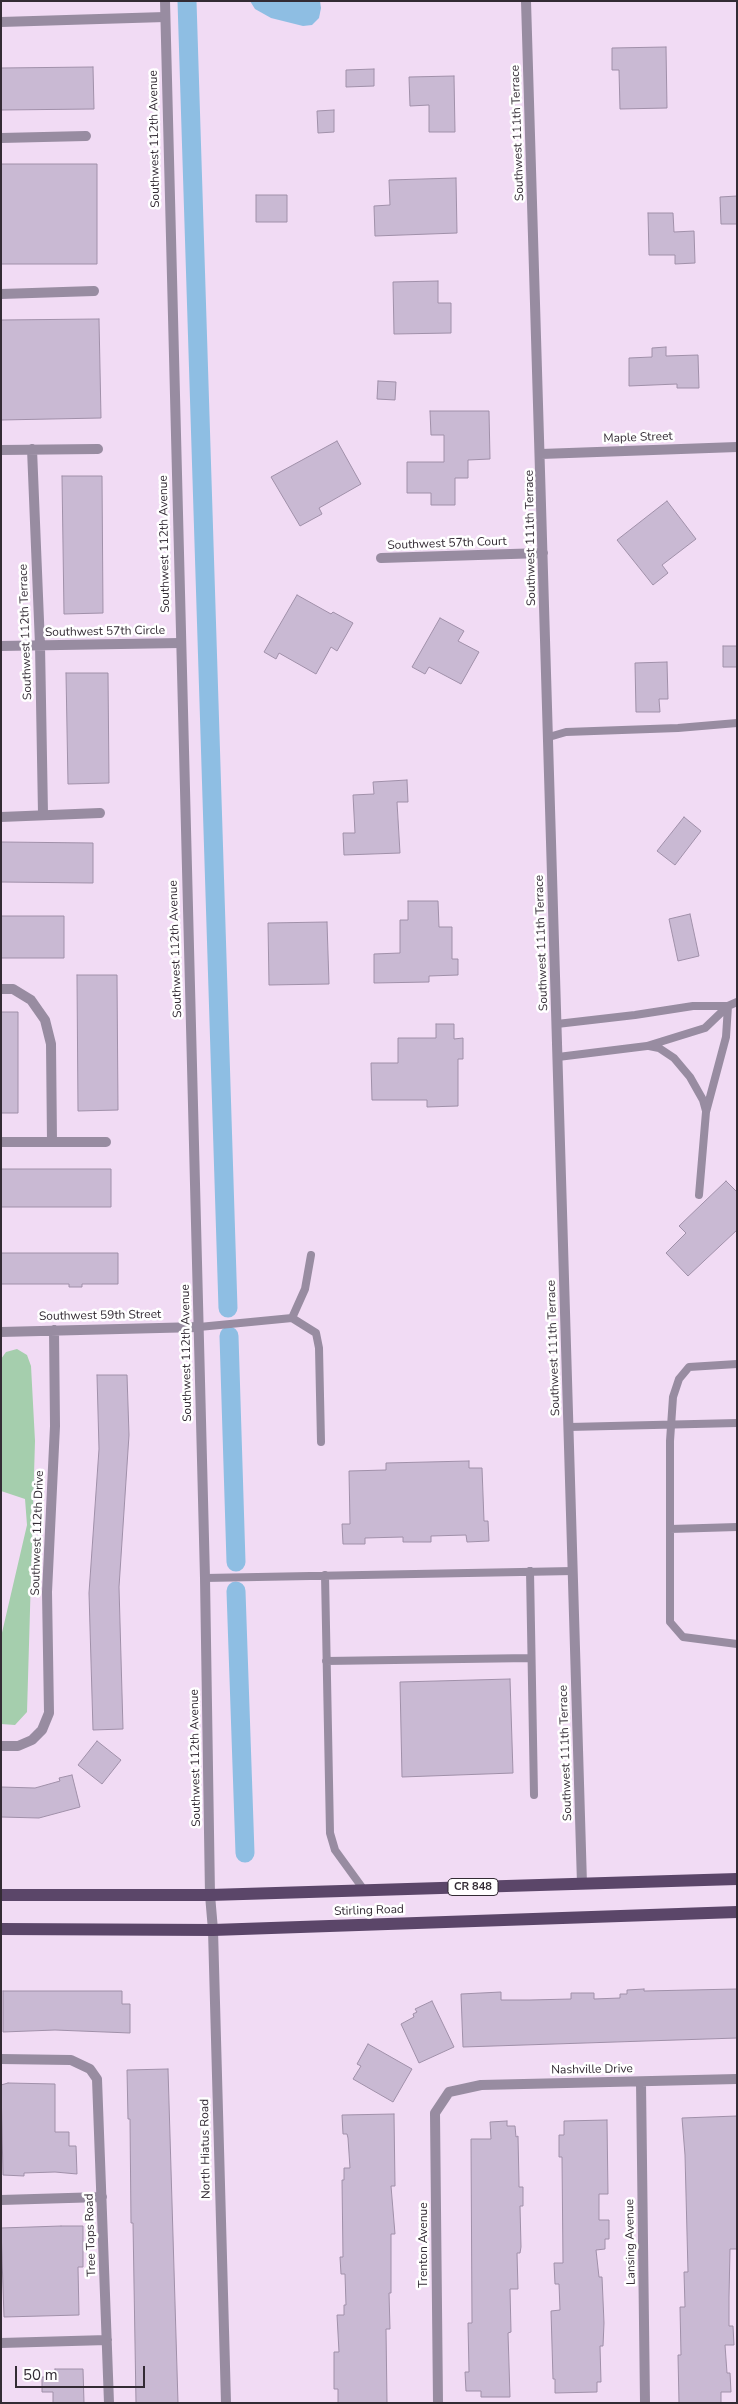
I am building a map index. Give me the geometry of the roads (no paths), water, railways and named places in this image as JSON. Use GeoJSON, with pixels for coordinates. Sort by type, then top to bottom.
{"type":"FeatureCollection","features":[{"type":"Feature","properties":{"kind":"main road","name":"Stirling Road"},"geometry":{"type":"LineString","coordinates":[[1,1895],[210,1895],[737,1879]]}},
{"type":"Feature","properties":{"kind":"main road","name":"Stirling Road"},"geometry":{"type":"LineString","coordinates":[[1,1929],[213,1930],[737,1912]]}},
{"type":"Feature","properties":{"kind":"street","name":"Southwest 112th Avenue"},"geometry":{"type":"LineString","coordinates":[[164,1],[206,1578],[210,1895]]}},
{"type":"Feature","properties":{"kind":"street","name":"Southwest 111th Terrace"},"geometry":{"type":"LineString","coordinates":[[526,1],[544,553],[582,1884]]}},
{"type":"Feature","properties":{"kind":"street"},"geometry":{"type":"LineString","coordinates":[[1,22],[165,17]]}},
{"type":"Feature","properties":{"kind":"street"},"geometry":{"type":"LineString","coordinates":[[1,138],[86,136]]}},
{"type":"Feature","properties":{"kind":"street"},"geometry":{"type":"LineString","coordinates":[[1,294],[94,291]]}},
{"type":"Feature","properties":{"kind":"street","name":"Maple Street"},"geometry":{"type":"LineString","coordinates":[[541,454],[737,447]]}},
{"type":"Feature","properties":{"kind":"street","name":"Southwest 112th Terrace"},"geometry":{"type":"LineString","coordinates":[[32,449],[40,645],[43,814]]}},
{"type":"Feature","properties":{"kind":"street"},"geometry":{"type":"LineString","coordinates":[[1,450],[98,449]]}},
{"type":"Feature","properties":{"kind":"street","name":"Southwest 57th Court"},"geometry":{"type":"LineString","coordinates":[[380,558],[544,553]]}},
{"type":"Feature","properties":{"kind":"street","name":"Southwest 57th Circle"},"geometry":{"type":"LineString","coordinates":[[1,646],[180,643]]}},
{"type":"Feature","properties":{"kind":"street"},"geometry":{"type":"LineString","coordinates":[[1,817],[100,813]]}},
{"type":"Feature","properties":{"kind":"street"},"geometry":{"type":"LineString","coordinates":[[1,989],[13,989],[31,1000],[45,1020],[51,1044],[52,1142]]}},
{"type":"Feature","properties":{"kind":"street"},"geometry":{"type":"LineString","coordinates":[[1,1142],[106,1142]]}},
{"type":"Feature","properties":{"kind":"street","name":"Southwest 59th Street"},"geometry":{"type":"LineString","coordinates":[[1,1332],[199,1327]]}},
{"type":"Feature","properties":{"kind":"street","name":"Southwest 112th Drive"},"geometry":{"type":"LineString","coordinates":[[1,1746],[26,1744],[39,1735],[49,1713],[47,1592],[55,1426],[54,1330]]}},
{"type":"Feature","properties":{"kind":"street","name":"North Hiatus Road"},"geometry":{"type":"LineString","coordinates":[[210,1895],[213,1930],[226,2403]]}},
{"type":"Feature","properties":{"kind":"street","name":"Tree Tops Road"},"geometry":{"type":"LineString","coordinates":[[1,2059],[71,2060],[90,2068],[95,2073],[99,2086],[109,2403]]}},
{"type":"Feature","properties":{"kind":"street","name":"Nashville Drive"},"geometry":{"type":"LineString","coordinates":[[449,2092],[481,2085],[737,2079]]}},
{"type":"Feature","properties":{"kind":"street","name":"Lansing Avenue"},"geometry":{"type":"LineString","coordinates":[[641,2082],[645,2403]]}},
{"type":"Feature","properties":{"kind":"street","name":"Trenton Avenue"},"geometry":{"type":"LineString","coordinates":[[438,2403],[435,2113],[449,2092]]}},
{"type":"Feature","properties":{"kind":"street"},"geometry":{"type":"LineString","coordinates":[[1,2200],[102,2197]]}},
{"type":"Feature","properties":{"kind":"street"},"geometry":{"type":"LineString","coordinates":[[1,2343],[107,2340]]}},
{"type":"Feature","properties":{"kind":"lane"},"geometry":{"type":"LineString","coordinates":[[549,737],[566,732],[678,728],[737,723]]}},
{"type":"Feature","properties":{"kind":"lane"},"geometry":{"type":"LineString","coordinates":[[558,1057],[647,1046],[704,1028],[728,1006],[737,1002]]}},
{"type":"Feature","properties":{"kind":"lane"},"geometry":{"type":"LineString","coordinates":[[557,1024],[693,1006],[728,1006]]}},
{"type":"Feature","properties":{"kind":"lane"},"geometry":{"type":"LineString","coordinates":[[698,1195],[706,1112],[726,1037],[728,1006]]}},
{"type":"Feature","properties":{"kind":"lane"},"geometry":{"type":"LineString","coordinates":[[647,1046],[659,1048],[674,1058],[690,1077],[703,1100],[706,1112]]}},
{"type":"Feature","properties":{"kind":"lane"},"geometry":{"type":"LineString","coordinates":[[292,1318],[305,1288],[311,1255]]}},
{"type":"Feature","properties":{"kind":"lane"},"geometry":{"type":"LineString","coordinates":[[199,1327],[292,1318],[316,1333],[319,1348],[321,1442]]}},
{"type":"Feature","properties":{"kind":"lane"},"geometry":{"type":"LineString","coordinates":[[737,1364],[689,1367],[678,1379],[672,1397],[670,1529],[670,1622],[683,1637],[698,1641],[714,1640],[737,1644]]}},
{"type":"Feature","properties":{"kind":"lane"},"geometry":{"type":"LineString","coordinates":[[569,1427],[737,1423]]}},
{"type":"Feature","properties":{"kind":"lane"},"geometry":{"type":"LineString","coordinates":[[670,1529],[737,1528]]}},
{"type":"Feature","properties":{"kind":"lane"},"geometry":{"type":"LineString","coordinates":[[530,1571],[534,1795]]}},
{"type":"Feature","properties":{"kind":"lane"},"geometry":{"type":"LineString","coordinates":[[206,1578],[573,1571]]}},
{"type":"Feature","properties":{"kind":"lane"},"geometry":{"type":"LineString","coordinates":[[325,1575],[330,1833],[335,1850],[364,1890]]}},
{"type":"Feature","properties":{"kind":"lane"},"geometry":{"type":"LineString","coordinates":[[326,1661],[532,1658]]}},
{"type":"Feature","properties":{"kind":"water"},"geometry":{"type":"Polygon","coordinates":[[[250,1],[320,1],[321,8],[319,18],[312,25],[303,26],[271,18],[255,9],[250,1]]]}},
{"type":"Feature","properties":{"kind":"waterway"},"geometry":{"type":"LineString","coordinates":[[187,1],[228,1308]]}},
{"type":"Feature","properties":{"kind":"waterway"},"geometry":{"type":"LineString","coordinates":[[229,1336],[236,1562]]}},
{"type":"Feature","properties":{"kind":"waterway"},"geometry":{"type":"LineString","coordinates":[[236,1591],[245,1853]]}}]}
